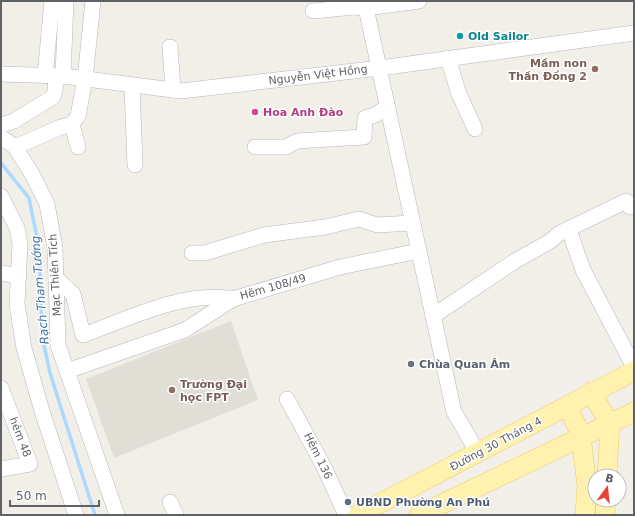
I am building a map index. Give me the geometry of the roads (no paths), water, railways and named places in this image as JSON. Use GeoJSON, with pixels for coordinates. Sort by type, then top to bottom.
{"type":"FeatureCollection","features":[{"type":"Feature","properties":{"kind":"main road","name":"Đường 30 Tháng 4"},"geometry":{"type":"LineString","coordinates":[[358,515],[478,454],[568,406],[591,392],[634,372]]}},
{"type":"Feature","properties":{"kind":"main road"},"geometry":{"type":"LineString","coordinates":[[591,392],[610,424],[607,468]]}},
{"type":"Feature","properties":{"kind":"main road"},"geometry":{"type":"LineString","coordinates":[[568,406],[581,436],[587,486],[585,515]]}},
{"type":"Feature","properties":{"kind":"main road"},"geometry":{"type":"LineString","coordinates":[[419,515],[581,436],[634,412]]}},
{"type":"Feature","properties":{"kind":"street"},"geometry":{"type":"LineString","coordinates":[[1,124],[14,121],[53,97],[55,91],[55,76],[52,1]]}},
{"type":"Feature","properties":{"kind":"street"},"geometry":{"type":"LineString","coordinates":[[55,76],[66,1]]}},
{"type":"Feature","properties":{"kind":"street"},"geometry":{"type":"LineString","coordinates":[[15,147],[61,127],[72,124],[78,116],[85,79],[93,1]]}},
{"type":"Feature","properties":{"kind":"street"},"geometry":{"type":"LineString","coordinates":[[313,11],[358,5],[419,1]]}},
{"type":"Feature","properties":{"kind":"street"},"geometry":{"type":"LineString","coordinates":[[358,5],[380,68],[387,107],[454,412],[478,454]]}},
{"type":"Feature","properties":{"kind":"street","name":"Nguyễn Việt Hồng"},"geometry":{"type":"LineString","coordinates":[[1,74],[55,76],[181,91],[380,68],[634,33]]}},
{"type":"Feature","properties":{"kind":"street"},"geometry":{"type":"LineString","coordinates":[[170,47],[173,90]]}},
{"type":"Feature","properties":{"kind":"street"},"geometry":{"type":"LineString","coordinates":[[448,58],[459,94],[475,129]]}},
{"type":"Feature","properties":{"kind":"street"},"geometry":{"type":"LineString","coordinates":[[132,86],[135,165]]}},
{"type":"Feature","properties":{"kind":"street"},"geometry":{"type":"LineString","coordinates":[[255,147],[286,147],[297,140],[364,137],[365,118],[375,115],[387,107]]}},
{"type":"Feature","properties":{"kind":"street"},"geometry":{"type":"LineString","coordinates":[[72,124],[78,147]]}},
{"type":"Feature","properties":{"kind":"street","name":"Mạc Thiên Tích"},"geometry":{"type":"LineString","coordinates":[[1,137],[15,147],[32,174],[47,204],[52,226],[56,278],[58,344],[117,515]]}},
{"type":"Feature","properties":{"kind":"street"},"geometry":{"type":"LineString","coordinates":[[1,196],[17,228],[20,244],[17,304],[24,348],[42,411],[76,515]]}},
{"type":"Feature","properties":{"kind":"street"},"geometry":{"type":"LineString","coordinates":[[433,316],[515,261],[549,242],[560,233],[569,230],[626,201],[630,207],[634,204]]}},
{"type":"Feature","properties":{"kind":"street"},"geometry":{"type":"LineString","coordinates":[[192,253],[205,253],[264,235],[325,226],[359,219],[377,225],[413,223]]}},
{"type":"Feature","properties":{"kind":"street"},"geometry":{"type":"LineString","coordinates":[[569,230],[583,270],[634,367]]}},
{"type":"Feature","properties":{"kind":"street","name":"Hẽm 108/49"},"geometry":{"type":"LineString","coordinates":[[56,278],[73,294],[83,335],[189,299],[219,297],[232,299],[340,268],[419,251]]}},
{"type":"Feature","properties":{"kind":"street"},"geometry":{"type":"LineString","coordinates":[[1,274],[18,276]]}},
{"type":"Feature","properties":{"kind":"street"},"geometry":{"type":"LineString","coordinates":[[67,371],[185,330],[232,299]]}},
{"type":"Feature","properties":{"kind":"street","name":"hẻm 48"},"geometry":{"type":"LineString","coordinates":[[1,388],[30,464],[1,469]]}},
{"type":"Feature","properties":{"kind":"street","name":"Hẽm 136"},"geometry":{"type":"LineString","coordinates":[[287,399],[324,467],[346,515]]}},
{"type":"Feature","properties":{"kind":"waterway","name":"Rạch Tham Tướng"},"geometry":{"type":"LineString","coordinates":[[1,163],[29,198],[39,248],[42,336],[50,373],[95,515]]}},
{"type":"Feature","properties":{"kind":"place","name":"Old Sailor"},"geometry":{"type":"Point","coordinates":[460,36]}},
{"type":"Feature","properties":{"kind":"place","name":"Mầm non Thần Đồng 2"},"geometry":{"type":"Point","coordinates":[595,69]}},
{"type":"Feature","properties":{"kind":"place","name":"Hoa Anh Đào"},"geometry":{"type":"Point","coordinates":[255,112]}},
{"type":"Feature","properties":{"kind":"place","name":"Chùa Quan Âm"},"geometry":{"type":"Point","coordinates":[411,364]}},
{"type":"Feature","properties":{"kind":"place","name":"Trường Đại học FPT"},"geometry":{"type":"Point","coordinates":[172,390]}},
{"type":"Feature","properties":{"kind":"place","name":"UBND Phường An Phú"},"geometry":{"type":"Point","coordinates":[348,502]}}]}
